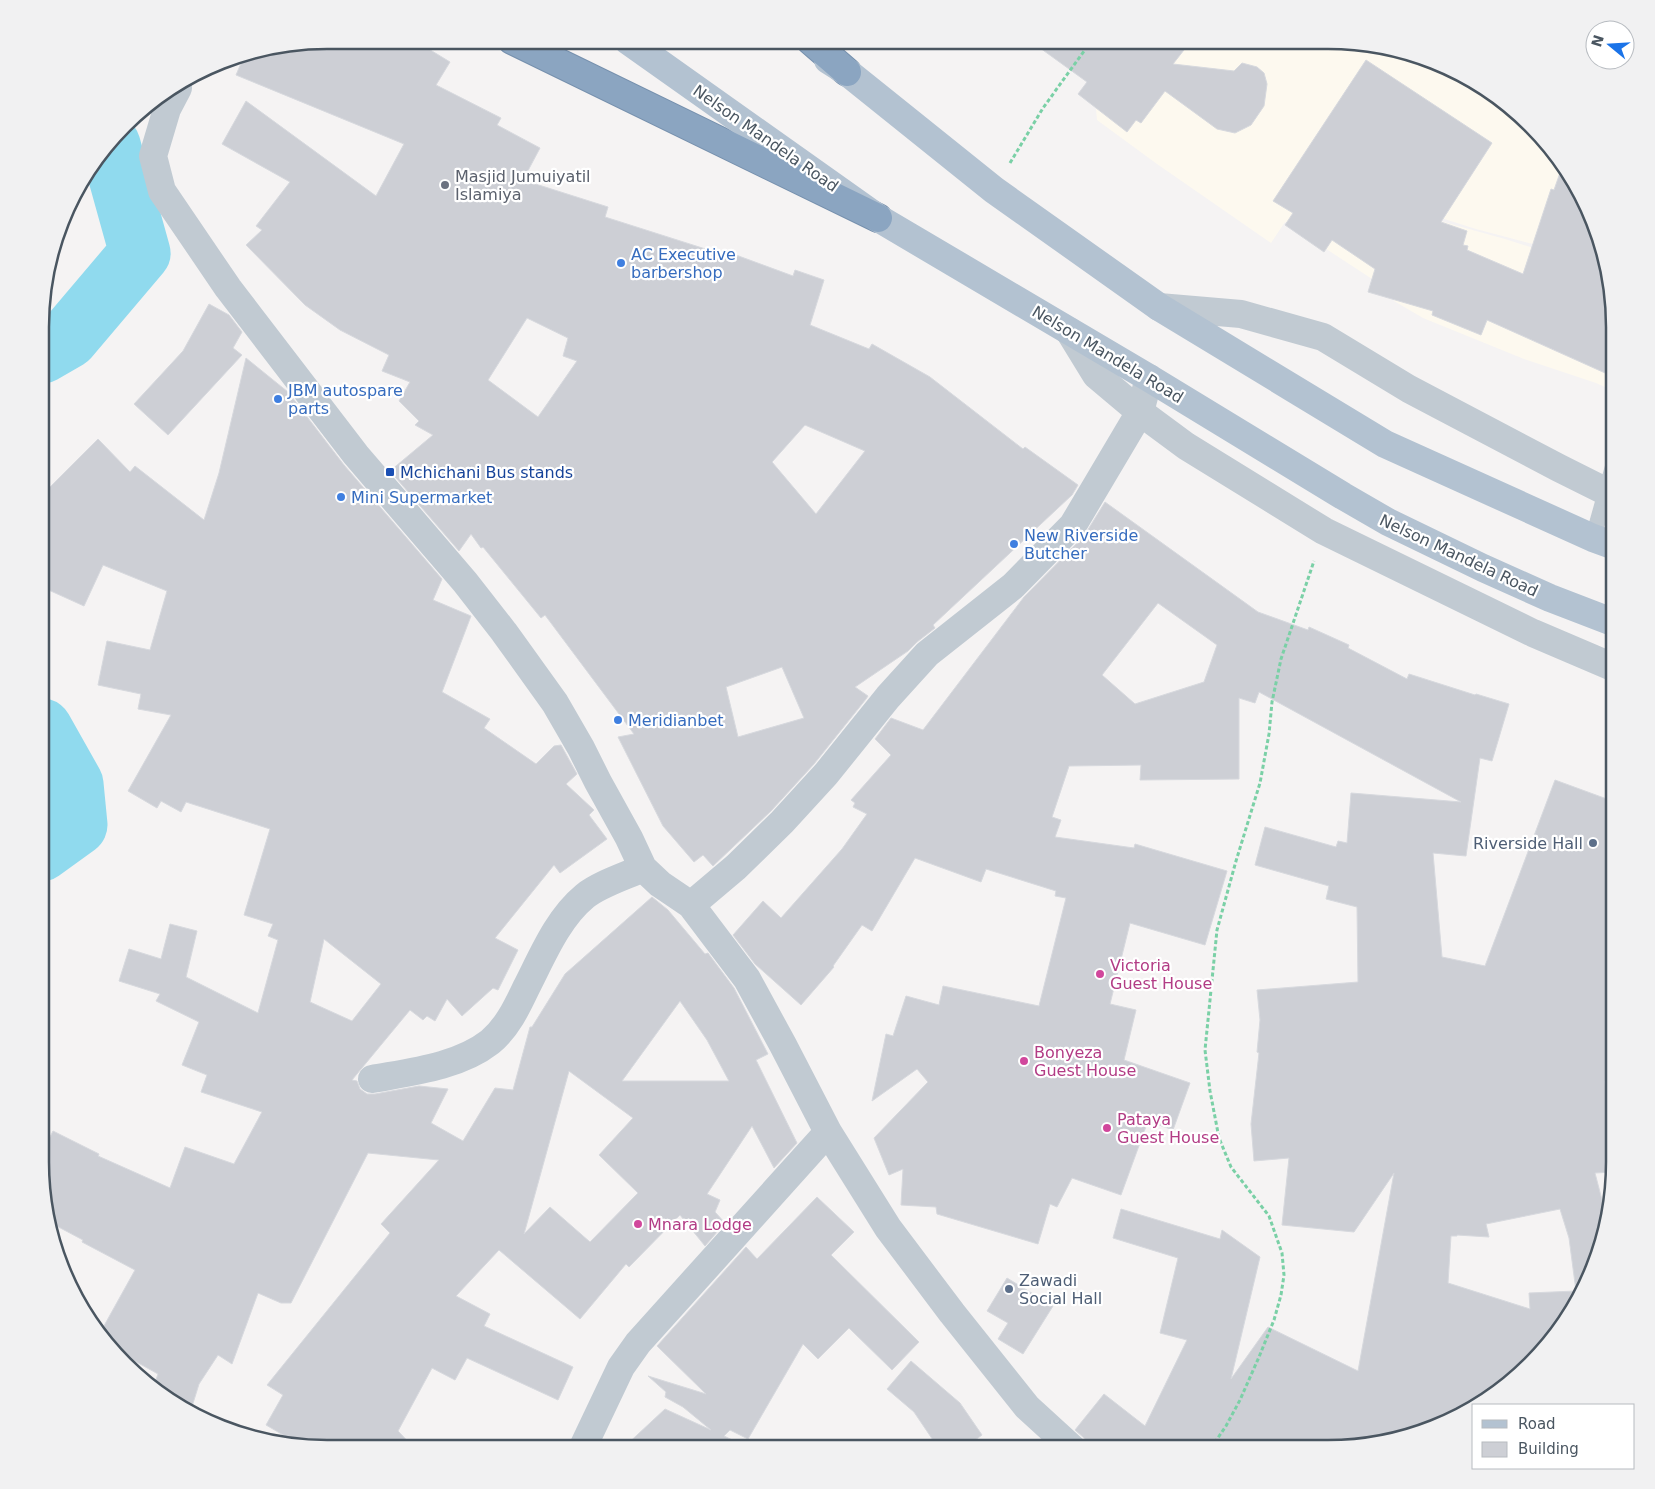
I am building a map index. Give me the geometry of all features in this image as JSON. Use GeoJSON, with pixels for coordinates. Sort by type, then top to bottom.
{"type":"FeatureCollection","features":[{"type":"Feature","properties":{"kind":"highway"},"geometry":{"type":"LineString","coordinates":[[531,49],[878,218]]}},
{"type":"Feature","properties":{"kind":"highway"},"geometry":{"type":"LineString","coordinates":[[820,49],[847,72]]}},
{"type":"Feature","properties":{"kind":"main road","name":"Nelson Mandela Road"},"geometry":{"type":"LineString","coordinates":[[640,49],[878,218],[1388,522],[1525,586],[1606,619]]}},
{"type":"Feature","properties":{"kind":"main road"},"geometry":{"type":"LineString","coordinates":[[812,49],[847,72],[994,190],[1159,306],[1385,444],[1604,542]]}},
{"type":"Feature","properties":{"kind":"street"},"geometry":{"type":"LineString","coordinates":[[175,94],[167,109],[153,156],[162,191],[228,288],[356,455],[465,582],[516,648],[555,704],[581,748],[643,868],[660,884],[691,905],[747,979],[828,1132],[888,1228],[952,1314],[1028,1407],[1064,1440]]}},
{"type":"Feature","properties":{"kind":"street"},"geometry":{"type":"LineString","coordinates":[[1159,306],[1241,314],[1323,337],[1409,389],[1606,492]]}},
{"type":"Feature","properties":{"kind":"street"},"geometry":{"type":"LineString","coordinates":[[1070,331],[1096,375],[1140,412],[1186,446],[1324,531],[1532,634],[1606,664]]}},
{"type":"Feature","properties":{"kind":"street"},"geometry":{"type":"LineString","coordinates":[[691,905],[736,867],[782,822],[826,774],[888,696],[927,654],[1013,586],[1073,525],[1140,412],[1149,378]]}},
{"type":"Feature","properties":{"kind":"street"},"geometry":{"type":"LineString","coordinates":[[372,1079],[424,1070],[469,1055],[491,1041],[516,1010],[554,935],[572,908],[586,894],[643,868]]}},
{"type":"Feature","properties":{"kind":"street"},"geometry":{"type":"LineString","coordinates":[[586,1440],[621,1367],[638,1343],[828,1132]]}},
{"type":"Feature","properties":{"kind":"lane"},"geometry":{"type":"LineString","coordinates":[[1604,542],[1606,526]]}},
{"type":"Feature","properties":{"kind":"path"},"geometry":{"type":"LineString","coordinates":[[994,190],[1043,108],[1086,49]]}},
{"type":"Feature","properties":{"kind":"path"},"geometry":{"type":"LineString","coordinates":[[1216,1440],[1240,1400],[1259,1357],[1274,1320],[1284,1275],[1282,1253],[1269,1216],[1231,1167],[1217,1128],[1205,1050],[1217,930],[1260,782],[1272,702],[1281,659],[1324,531]]}},
{"type":"Feature","properties":{"kind":"shaded area"},"geometry":{"type":"Polygon","coordinates":[[[1130,49],[1346,49],[1382,54],[1400,58],[1451,77],[1497,106],[1525,130],[1549,158],[1575,198],[1561,238],[1544,247],[1476,229],[1419,211],[1395,294],[1285,222],[1271,243],[1097,120],[1095,97],[1130,49]]]}},
{"type":"Feature","properties":{"kind":"shaded area"},"geometry":{"type":"Polygon","coordinates":[[[1422,216],[1543,251],[1599,263],[1606,309],[1606,387],[1524,359],[1423,318],[1394,301],[1422,216]]]}},
{"type":"Feature","properties":{"kind":"building"},"geometry":{"type":"Polygon","coordinates":[[[309,49],[429,49],[450,62],[436,85],[501,118],[497,125],[540,148],[523,180],[608,207],[605,217],[724,256],[725,251],[793,276],[795,270],[824,280],[810,325],[869,349],[872,344],[930,377],[1023,449],[1025,447],[1078,485],[1072,495],[933,625],[935,628],[908,651],[855,687],[868,696],[866,699],[814,764],[771,811],[713,866],[703,855],[694,862],[663,826],[618,737],[634,734],[545,615],[541,618],[471,534],[459,551],[390,471],[433,435],[415,425],[419,421],[399,401],[410,382],[382,371],[389,355],[340,330],[305,305],[246,245],[262,230],[256,226],[290,182],[222,144],[246,101],[376,196],[404,144],[236,75],[241,63],[255,58],[291,51],[309,49]],[[527,318],[488,380],[538,417],[577,361],[563,356],[568,338],[527,318]],[[805,425],[772,462],[816,514],[865,451],[805,425]],[[782,667],[726,687],[738,737],[804,718],[782,667]]]}},
{"type":"Feature","properties":{"kind":"building"},"geometry":{"type":"Polygon","coordinates":[[[1041,49],[1185,49],[1173,64],[1234,71],[1242,63],[1257,67],[1264,73],[1267,84],[1264,106],[1251,125],[1235,133],[1217,129],[1165,91],[1141,123],[1136,120],[1127,132],[1078,94],[1087,82],[1041,49]]]}},
{"type":"Feature","properties":{"kind":"building"},"geometry":{"type":"Polygon","coordinates":[[[1366,60],[1492,143],[1441,222],[1467,231],[1463,245],[1468,246],[1467,250],[1523,274],[1551,189],[1554,190],[1560,173],[1578,204],[1597,255],[1606,309],[1606,373],[1487,320],[1481,335],[1432,315],[1433,311],[1368,292],[1375,269],[1332,240],[1324,252],[1285,225],[1293,213],[1273,201],[1366,60]]]}},
{"type":"Feature","properties":{"kind":"building"},"geometry":{"type":"Polygon","coordinates":[[[209,304],[229,315],[242,332],[233,348],[242,355],[168,435],[134,404],[183,351],[209,304]]]}},
{"type":"Feature","properties":{"kind":"building"},"geometry":{"type":"Polygon","coordinates":[[[246,358],[288,392],[344,465],[442,579],[433,600],[471,616],[442,692],[490,719],[484,728],[536,764],[554,746],[561,745],[577,774],[566,784],[594,810],[589,815],[607,839],[560,873],[554,865],[495,938],[518,950],[498,990],[493,988],[462,1016],[447,999],[435,1021],[427,1016],[423,1020],[410,1010],[352,1080],[357,1081],[360,1089],[367,1094],[375,1094],[419,1086],[448,1089],[431,1123],[463,1141],[495,1088],[513,1090],[530,1027],[532,1027],[565,974],[652,897],[668,910],[705,954],[708,953],[734,988],[768,1054],[756,1060],[797,1143],[774,1168],[752,1126],[707,1194],[720,1200],[715,1212],[725,1223],[705,1246],[680,1215],[629,1267],[626,1264],[580,1319],[499,1250],[456,1296],[490,1314],[484,1326],[573,1367],[558,1400],[467,1358],[455,1380],[432,1368],[398,1431],[406,1440],[309,1440],[287,1437],[266,1425],[283,1395],[267,1385],[390,1233],[381,1224],[439,1160],[368,1153],[291,1303],[281,1303],[258,1293],[232,1364],[218,1355],[199,1384],[192,1405],[156,1381],[158,1374],[129,1358],[103,1327],[135,1270],[82,1242],[83,1240],[56,1226],[49,1180],[49,1139],[53,1131],[99,1154],[98,1156],[170,1188],[185,1147],[234,1164],[262,1112],[201,1092],[207,1075],[182,1065],[199,1022],[156,1001],[160,994],[119,981],[129,949],[161,959],[170,924],[197,931],[186,977],[258,1013],[278,940],[268,936],[273,924],[244,915],[270,829],[186,802],[181,812],[161,801],[157,808],[128,791],[171,715],[138,709],[141,694],[98,685],[107,641],[150,650],[167,591],[103,565],[84,606],[49,590],[49,488],[98,439],[130,472],[135,466],[204,520],[219,473],[246,358]],[[324,939],[310,1002],[352,1021],[381,984],[324,939]],[[680,1001],[622,1081],[729,1081],[707,1040],[680,1001]],[[569,1071],[524,1234],[550,1207],[590,1242],[638,1193],[599,1155],[633,1118],[569,1071]]]}},
{"type":"Feature","properties":{"kind":"building"},"geometry":{"type":"Polygon","coordinates":[[[1105,502],[1258,612],[1308,630],[1309,627],[1349,645],[1348,648],[1407,679],[1409,674],[1509,704],[1492,761],[1480,758],[1466,856],[1433,853],[1442,957],[1485,966],[1555,780],[1606,799],[1606,1172],[1595,1173],[1603,1204],[1597,1234],[1576,1289],[1569,1238],[1560,1209],[1486,1224],[1489,1237],[1451,1236],[1448,1283],[1530,1309],[1529,1293],[1575,1291],[1549,1331],[1525,1359],[1497,1383],[1451,1412],[1400,1431],[1346,1440],[1085,1440],[1075,1430],[1104,1394],[1145,1426],[1187,1340],[1160,1333],[1178,1258],[1113,1238],[1121,1209],[1220,1239],[1222,1230],[1260,1257],[1231,1379],[1268,1327],[1358,1371],[1394,1173],[1354,1232],[1282,1225],[1289,1158],[1254,1161],[1251,1124],[1259,1053],[1257,1052],[1260,1020],[1257,990],[1358,982],[1357,907],[1326,899],[1329,886],[1255,865],[1265,827],[1336,847],[1338,841],[1347,843],[1351,793],[1461,802],[1259,692],[1255,703],[1239,698],[1239,779],[1140,780],[1141,765],[1069,766],[1052,817],[1061,820],[1055,837],[1134,848],[1135,844],[1227,871],[1205,945],[1130,923],[1110,1004],[1136,1010],[1124,1060],[1190,1083],[1173,1130],[1148,1121],[1121,1195],[1072,1178],[1057,1207],[1050,1204],[1038,1244],[937,1214],[936,1207],[901,1205],[903,1169],[889,1175],[874,1138],[928,1082],[917,1069],[872,1101],[886,1034],[893,1036],[906,996],[939,1005],[943,986],[1039,1006],[1066,898],[1055,896],[1056,891],[986,869],[981,882],[915,858],[872,931],[862,925],[834,967],[801,1005],[755,964],[733,935],[763,901],[781,918],[842,849],[867,814],[853,807],[855,803],[851,800],[891,755],[875,739],[891,718],[923,730],[1024,597],[1084,536],[1105,502]],[[1158,603],[1102,675],[1135,704],[1204,682],[1217,645],[1158,603]]]}},
{"type":"Feature","properties":{"kind":"building"},"geometry":{"type":"Polygon","coordinates":[[[817,1197],[854,1232],[831,1255],[919,1342],[892,1370],[849,1328],[818,1359],[803,1344],[748,1439],[730,1430],[724,1436],[732,1440],[632,1440],[665,1409],[711,1430],[683,1407],[665,1397],[666,1392],[648,1376],[706,1394],[657,1346],[746,1247],[757,1259],[817,1197]]]}},
{"type":"Feature","properties":{"kind":"building"},"geometry":{"type":"Polygon","coordinates":[[[1007,1278],[1053,1306],[1023,1354],[998,1339],[1008,1323],[987,1311],[1007,1278]]]}},
{"type":"Feature","properties":{"kind":"building"},"geometry":{"type":"Polygon","coordinates":[[[911,1361],[960,1403],[982,1435],[975,1440],[933,1440],[914,1412],[887,1389],[911,1361]]]}},
{"type":"Feature","properties":{"kind":"waterway"},"geometry":{"type":"LineString","coordinates":[[49,349],[68,338],[140,253],[112,151]]}},
{"type":"Feature","properties":{"kind":"waterway"},"geometry":{"type":"LineString","coordinates":[[49,741],[73,784],[77,825],[49,845]]}},
{"type":"Feature","properties":{"kind":"place","name":"Masjid Jumuiyatil Islamiya"},"geometry":{"type":"Point","coordinates":[445,185]}},
{"type":"Feature","properties":{"kind":"place","name":"AC Executive barbershop"},"geometry":{"type":"Point","coordinates":[621,263]}},
{"type":"Feature","properties":{"kind":"place","name":"JBM autospare parts"},"geometry":{"type":"Point","coordinates":[278,399]}},
{"type":"Feature","properties":{"kind":"place","name":"Mchichani Bus stands"},"geometry":{"type":"Point","coordinates":[390,472]}},
{"type":"Feature","properties":{"kind":"place","name":"Mini Supermarket"},"geometry":{"type":"Point","coordinates":[341,497]}},
{"type":"Feature","properties":{"kind":"place","name":"New Riverside Butcher"},"geometry":{"type":"Point","coordinates":[1014,544]}},
{"type":"Feature","properties":{"kind":"place","name":"Meridianbet"},"geometry":{"type":"Point","coordinates":[618,720]}},
{"type":"Feature","properties":{"kind":"place","name":"Riverside Hall"},"geometry":{"type":"Point","coordinates":[1593,843]}},
{"type":"Feature","properties":{"kind":"place","name":"Victoria Guest House"},"geometry":{"type":"Point","coordinates":[1100,974]}},
{"type":"Feature","properties":{"kind":"place","name":"Bonyeza Guest House"},"geometry":{"type":"Point","coordinates":[1024,1061]}},
{"type":"Feature","properties":{"kind":"place","name":"Pataya Guest House"},"geometry":{"type":"Point","coordinates":[1107,1128]}},
{"type":"Feature","properties":{"kind":"place","name":"Mnara Lodge"},"geometry":{"type":"Point","coordinates":[638,1224]}},
{"type":"Feature","properties":{"kind":"place","name":"Zawadi Social Hall"},"geometry":{"type":"Point","coordinates":[1009,1289]}}]}
